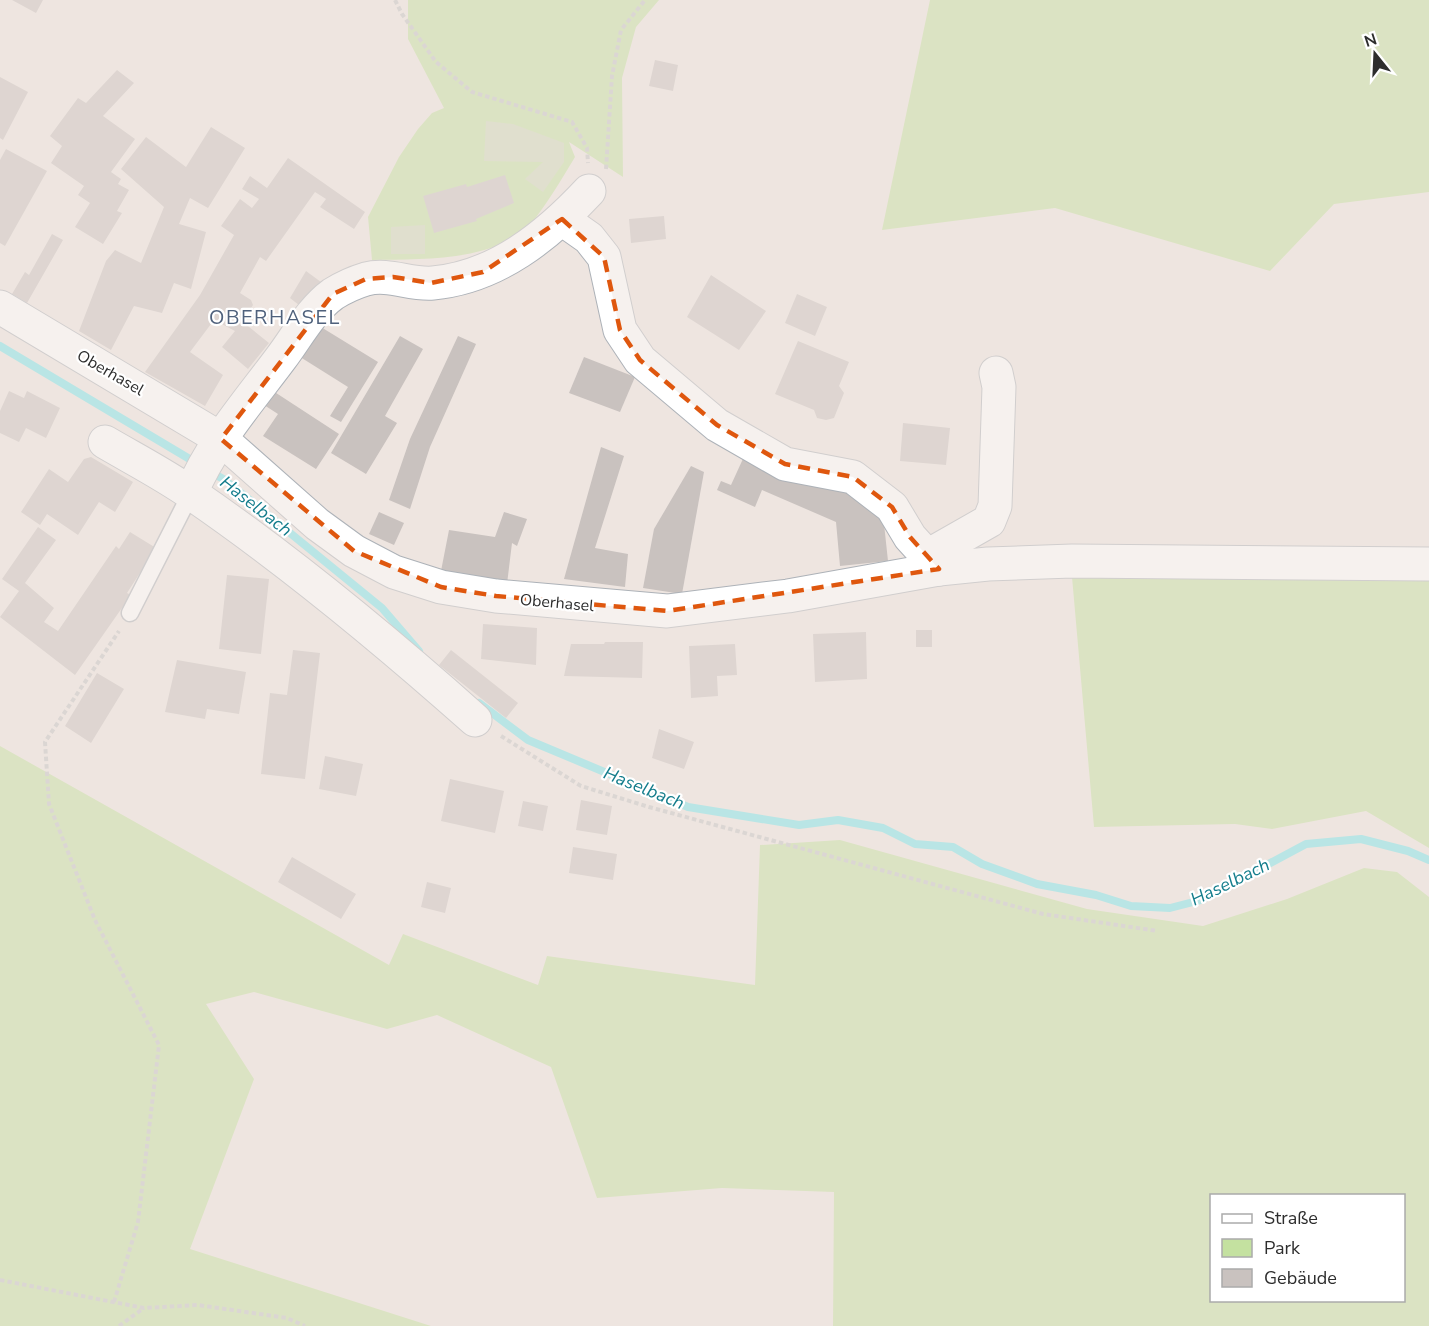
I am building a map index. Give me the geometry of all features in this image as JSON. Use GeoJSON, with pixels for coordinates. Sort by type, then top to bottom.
{"type":"FeatureCollection","features":[{"type":"Feature","properties":{"kind":"street"},"geometry":{"type":"LineString","coordinates":[[206,465],[314,313],[333,294],[366,279],[393,277],[431,283],[483,272],[514,256],[562,219],[589,190]]}},
{"type":"Feature","properties":{"kind":"street"},"geometry":{"type":"LineString","coordinates":[[562,219],[588,238],[604,257],[620,330],[640,360],[717,425],[785,464],[853,477],[892,507],[910,537],[939,569]]}},
{"type":"Feature","properties":{"kind":"street","name":"Oberhasel"},"geometry":{"type":"LineString","coordinates":[[0,307],[206,465],[355,618],[475,720]]}},
{"type":"Feature","properties":{"kind":"street"},"geometry":{"type":"LineString","coordinates":[[939,569],[938,550],[989,521],[995,506],[999,387],[996,373]]}},
{"type":"Feature","properties":{"kind":"street","name":"Oberhasel"},"geometry":{"type":"LineString","coordinates":[[105,442],[206,465],[316,524],[354,551],[394,572],[441,587],[496,596],[667,611],[788,596],[939,569],[988,564],[1072,561],[1429,564]]}},
{"type":"Feature","properties":{"kind":"lane"},"geometry":{"type":"LineString","coordinates":[[130,614],[206,465]]}},
{"type":"Feature","properties":{"kind":"path"},"geometry":{"type":"LineString","coordinates":[[395,0],[436,62],[472,92],[572,122],[587,148],[589,190]]}},
{"type":"Feature","properties":{"kind":"path"},"geometry":{"type":"LineString","coordinates":[[589,190],[608,166],[612,76],[621,30],[645,0]]}},
{"type":"Feature","properties":{"kind":"path"},"geometry":{"type":"LineString","coordinates":[[114,1302],[138,1222],[159,1045],[95,920],[49,804],[45,742],[130,614]]}},
{"type":"Feature","properties":{"kind":"path"},"geometry":{"type":"LineString","coordinates":[[475,720],[581,786],[649,807],[1043,914],[1158,930]]}},
{"type":"Feature","properties":{"kind":"path"},"geometry":{"type":"LineString","coordinates":[[0,1280],[144,1308],[198,1305],[287,1318],[305,1326]]}},
{"type":"Feature","properties":{"kind":"path"},"geometry":{"type":"LineString","coordinates":[[120,1326],[144,1308]]}},
{"type":"Feature","properties":{"kind":"highlighted area"},"geometry":{"type":"Polygon","coordinates":[[[562,219],[604,257],[620,330],[640,360],[717,425],[785,464],[853,477],[892,507],[910,537],[939,569],[667,611],[496,596],[441,587],[354,551],[221,439],[333,294],[366,279],[393,277],[431,283],[483,272],[562,219]]]}},
{"type":"Feature","properties":{"kind":"green space"},"geometry":{"type":"Polygon","coordinates":[[[408,0],[659,0],[636,27],[622,78],[623,177],[569,142],[575,157],[565,174],[544,207],[525,230],[509,240],[491,248],[452,257],[372,260],[368,217],[399,157],[418,129],[432,113],[444,108],[408,39],[408,0]]]}},
{"type":"Feature","properties":{"kind":"green space"},"geometry":{"type":"Polygon","coordinates":[[[930,0],[1429,0],[1429,192],[1334,204],[1270,271],[1055,208],[882,230],[930,0]]]}},
{"type":"Feature","properties":{"kind":"green space"},"geometry":{"type":"Polygon","coordinates":[[[486,121],[513,124],[564,143],[564,162],[543,192],[525,179],[543,162],[484,161],[486,121]]]}},
{"type":"Feature","properties":{"kind":"green space"},"geometry":{"type":"Polygon","coordinates":[[[425,225],[425,254],[391,254],[391,227],[425,225]]]}},
{"type":"Feature","properties":{"kind":"green space"},"geometry":{"type":"Polygon","coordinates":[[[1072,577],[1429,577],[1429,848],[1366,811],[1272,829],[1235,824],[1094,827],[1072,577]]]}},
{"type":"Feature","properties":{"kind":"green space"},"geometry":{"type":"Polygon","coordinates":[[[0,746],[389,965],[403,934],[538,985],[547,956],[755,985],[760,845],[840,840],[1087,909],[1203,926],[1287,899],[1364,868],[1397,872],[1429,897],[1429,1326],[833,1326],[834,1192],[722,1188],[597,1198],[551,1067],[437,1015],[387,1029],[254,992],[206,1004],[254,1079],[190,1249],[431,1326],[0,1326],[0,746]]]}},
{"type":"Feature","properties":{"kind":"building"},"geometry":{"type":"Polygon","coordinates":[[[12,0],[43,0],[36,13],[12,0]]]}},
{"type":"Feature","properties":{"kind":"building"},"geometry":{"type":"Polygon","coordinates":[[[655,60],[678,65],[673,91],[649,86],[655,60]]]}},
{"type":"Feature","properties":{"kind":"building"},"geometry":{"type":"Polygon","coordinates":[[[117,70],[134,83],[103,116],[135,139],[111,172],[121,179],[118,184],[129,190],[117,211],[122,213],[103,244],[75,227],[90,203],[78,195],[84,186],[51,163],[62,146],[50,136],[78,98],[86,103],[117,70]]]}},
{"type":"Feature","properties":{"kind":"building"},"geometry":{"type":"Polygon","coordinates":[[[0,77],[28,92],[3,140],[0,138],[0,77]]]}},
{"type":"Feature","properties":{"kind":"building"},"geometry":{"type":"Polygon","coordinates":[[[211,127],[245,148],[208,208],[190,198],[179,224],[206,232],[191,289],[174,283],[162,313],[134,306],[111,350],[79,331],[106,261],[115,250],[141,263],[164,207],[121,169],[146,137],[186,167],[211,127]]]}},
{"type":"Feature","properties":{"kind":"building"},"geometry":{"type":"Polygon","coordinates":[[[6,149],[47,171],[5,246],[0,243],[0,160],[6,149]]]}},
{"type":"Feature","properties":{"kind":"building"},"geometry":{"type":"Polygon","coordinates":[[[288,158],[365,212],[354,229],[320,207],[326,199],[315,192],[266,261],[260,257],[240,293],[251,300],[253,305],[243,322],[269,343],[248,369],[222,347],[235,331],[214,320],[190,352],[223,375],[205,406],[145,372],[200,295],[234,235],[221,226],[240,199],[252,208],[259,199],[242,189],[250,176],[267,188],[288,158]]]}},
{"type":"Feature","properties":{"kind":"building"},"geometry":{"type":"Polygon","coordinates":[[[505,175],[514,203],[476,219],[477,221],[434,233],[423,196],[466,184],[467,187],[505,175]]]}},
{"type":"Feature","properties":{"kind":"building"},"geometry":{"type":"Polygon","coordinates":[[[664,216],[666,239],[631,243],[629,219],[664,216]]]}},
{"type":"Feature","properties":{"kind":"building"},"geometry":{"type":"Polygon","coordinates":[[[52,234],[63,240],[27,303],[12,294],[25,272],[29,275],[52,234]]]}},
{"type":"Feature","properties":{"kind":"building"},"geometry":{"type":"Polygon","coordinates":[[[306,271],[325,285],[304,309],[290,298],[306,271]]]}},
{"type":"Feature","properties":{"kind":"building"},"geometry":{"type":"Polygon","coordinates":[[[711,275],[766,311],[739,350],[687,317],[711,275]]]}},
{"type":"Feature","properties":{"kind":"building"},"geometry":{"type":"Polygon","coordinates":[[[797,294],[827,307],[815,336],[785,323],[797,294]]]}},
{"type":"Feature","properties":{"kind":"building"},"geometry":{"type":"Polygon","coordinates":[[[316,324],[378,362],[341,422],[330,416],[348,387],[297,355],[316,324]]]}},
{"type":"Feature","properties":{"kind":"building"},"geometry":{"type":"Polygon","coordinates":[[[400,336],[423,349],[385,416],[397,423],[366,474],[331,453],[400,336]]]}},
{"type":"Feature","properties":{"kind":"building"},"geometry":{"type":"Polygon","coordinates":[[[458,336],[476,344],[430,447],[410,509],[389,500],[410,439],[458,336]]]}},
{"type":"Feature","properties":{"kind":"building"},"geometry":{"type":"Polygon","coordinates":[[[798,341],[849,362],[839,386],[844,393],[834,418],[826,420],[817,418],[814,410],[775,394],[798,341]]]}},
{"type":"Feature","properties":{"kind":"building"},"geometry":{"type":"Polygon","coordinates":[[[584,357],[635,377],[620,412],[569,393],[584,357]]]}},
{"type":"Feature","properties":{"kind":"building"},"geometry":{"type":"Polygon","coordinates":[[[270,389],[339,434],[316,469],[263,436],[278,414],[261,403],[270,389]]]}},
{"type":"Feature","properties":{"kind":"building"},"geometry":{"type":"Polygon","coordinates":[[[9,391],[24,398],[27,391],[60,408],[46,438],[26,428],[19,442],[0,433],[0,411],[9,391]]]}},
{"type":"Feature","properties":{"kind":"building"},"geometry":{"type":"Polygon","coordinates":[[[903,423],[950,428],[946,465],[900,461],[903,423]]]}},
{"type":"Feature","properties":{"kind":"building"},"geometry":{"type":"Polygon","coordinates":[[[601,447],[624,456],[595,548],[628,554],[625,587],[564,579],[601,447]]]}},
{"type":"Feature","properties":{"kind":"building"},"geometry":{"type":"Polygon","coordinates":[[[747,450],[882,505],[888,561],[840,566],[836,522],[762,490],[755,507],[717,490],[721,481],[731,485],[747,450]]]}},
{"type":"Feature","properties":{"kind":"building"},"geometry":{"type":"Polygon","coordinates":[[[91,457],[133,482],[115,512],[99,502],[78,535],[47,514],[40,525],[21,512],[49,469],[68,482],[84,459],[91,457]]]}},
{"type":"Feature","properties":{"kind":"building"},"geometry":{"type":"Polygon","coordinates":[[[691,466],[704,472],[682,594],[643,588],[654,529],[691,466]]]}},
{"type":"Feature","properties":{"kind":"building"},"geometry":{"type":"Polygon","coordinates":[[[379,512],[404,523],[394,545],[369,534],[379,512]]]}},
{"type":"Feature","properties":{"kind":"building"},"geometry":{"type":"Polygon","coordinates":[[[504,512],[527,519],[517,546],[512,543],[507,584],[441,571],[449,530],[495,537],[504,512]]]}},
{"type":"Feature","properties":{"kind":"building"},"geometry":{"type":"Polygon","coordinates":[[[38,527],[56,540],[25,583],[54,608],[44,622],[58,631],[116,546],[119,549],[130,532],[156,548],[127,593],[131,595],[75,675],[0,617],[19,591],[2,579],[38,527]]]}},
{"type":"Feature","properties":{"kind":"building"},"geometry":{"type":"Polygon","coordinates":[[[227,575],[269,579],[261,654],[219,649],[227,575]]]}},
{"type":"Feature","properties":{"kind":"building"},"geometry":{"type":"Polygon","coordinates":[[[483,624],[537,628],[536,665],[481,659],[483,624]]]}},
{"type":"Feature","properties":{"kind":"building"},"geometry":{"type":"Polygon","coordinates":[[[916,630],[932,630],[932,647],[916,647],[916,630]]]}},
{"type":"Feature","properties":{"kind":"building"},"geometry":{"type":"Polygon","coordinates":[[[866,632],[867,679],[815,682],[813,634],[866,632]]]}},
{"type":"Feature","properties":{"kind":"building"},"geometry":{"type":"Polygon","coordinates":[[[605,642],[643,642],[642,678],[564,676],[571,644],[604,644],[605,642]]]}},
{"type":"Feature","properties":{"kind":"building"},"geometry":{"type":"Polygon","coordinates":[[[735,644],[737,675],[717,676],[718,696],[691,698],[689,646],[735,644]]]}},
{"type":"Feature","properties":{"kind":"building"},"geometry":{"type":"Polygon","coordinates":[[[293,650],[320,653],[305,779],[261,774],[270,693],[287,695],[293,650]]]}},
{"type":"Feature","properties":{"kind":"building"},"geometry":{"type":"Polygon","coordinates":[[[451,650],[518,703],[506,718],[439,665],[451,650]]]}},
{"type":"Feature","properties":{"kind":"building"},"geometry":{"type":"Polygon","coordinates":[[[177,660],[246,672],[239,714],[207,709],[205,719],[165,712],[177,660]]]}},
{"type":"Feature","properties":{"kind":"building"},"geometry":{"type":"Polygon","coordinates":[[[97,673],[124,689],[91,743],[65,726],[97,673]]]}},
{"type":"Feature","properties":{"kind":"building"},"geometry":{"type":"Polygon","coordinates":[[[659,729],[694,742],[684,769],[652,758],[659,729]]]}},
{"type":"Feature","properties":{"kind":"building"},"geometry":{"type":"Polygon","coordinates":[[[325,756],[363,764],[356,796],[319,789],[325,756]]]}},
{"type":"Feature","properties":{"kind":"building"},"geometry":{"type":"Polygon","coordinates":[[[450,779],[504,791],[495,833],[441,821],[450,779]]]}},
{"type":"Feature","properties":{"kind":"building"},"geometry":{"type":"Polygon","coordinates":[[[581,800],[612,806],[607,835],[576,830],[581,800]]]}},
{"type":"Feature","properties":{"kind":"building"},"geometry":{"type":"Polygon","coordinates":[[[523,801],[548,806],[543,831],[518,826],[523,801]]]}},
{"type":"Feature","properties":{"kind":"building"},"geometry":{"type":"Polygon","coordinates":[[[573,847],[617,854],[613,880],[569,873],[573,847]]]}},
{"type":"Feature","properties":{"kind":"building"},"geometry":{"type":"Polygon","coordinates":[[[292,857],[356,894],[341,919],[278,882],[292,857]]]}},
{"type":"Feature","properties":{"kind":"building"},"geometry":{"type":"Polygon","coordinates":[[[427,882],[451,888],[445,913],[421,907],[427,882]]]}},
{"type":"Feature","properties":{"kind":"waterway","name":"Haselbach"},"geometry":{"type":"LineString","coordinates":[[0,346],[198,464]]}},
{"type":"Feature","properties":{"kind":"waterway","name":"Haselbach"},"geometry":{"type":"LineString","coordinates":[[209,471],[225,480],[382,608],[419,651]]}},
{"type":"Feature","properties":{"kind":"waterway","name":"Haselbach"},"geometry":{"type":"LineString","coordinates":[[479,703],[528,740],[688,807],[799,825],[838,820],[883,828],[915,844],[953,847],[982,864],[1037,884],[1096,895],[1131,906],[1170,908],[1201,900],[1306,844],[1361,839],[1408,851],[1429,860]]}},
{"type":"Feature","properties":{"kind":"district","name":"OBERHASEL"},"geometry":{"type":"Point","coordinates":[275,317]}}]}
